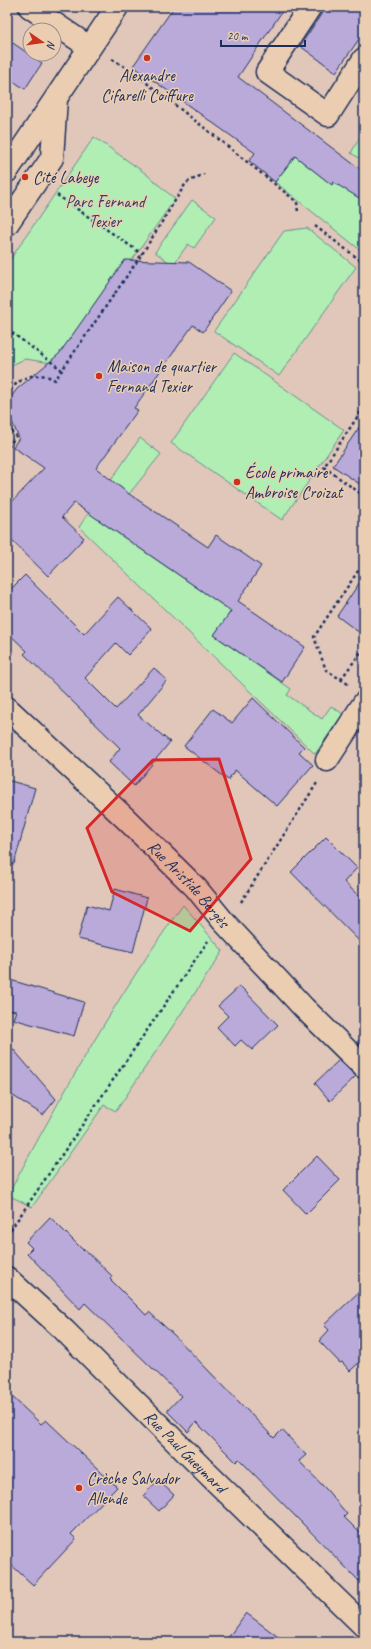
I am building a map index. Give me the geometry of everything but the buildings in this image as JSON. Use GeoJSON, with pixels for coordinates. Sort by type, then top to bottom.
{"type":"FeatureCollection","features":[{"type":"Feature","properties":{"kind":"street"},"geometry":{"type":"LineString","coordinates":[[30,7],[89,47]]}},
{"type":"Feature","properties":{"kind":"street"},"geometry":{"type":"LineString","coordinates":[[7,171],[117,7]]}},
{"type":"Feature","properties":{"kind":"street"},"geometry":{"type":"LineString","coordinates":[[310,7],[267,72],[328,115],[364,59]]}},
{"type":"Feature","properties":{"kind":"street"},"geometry":{"type":"LineString","coordinates":[[7,224],[52,158],[56,98]]}},
{"type":"Feature","properties":{"kind":"street"},"geometry":{"type":"LineString","coordinates":[[327,760],[358,695]]}},
{"type":"Feature","properties":{"kind":"street","name":"Rue Aristide Bergès"},"geometry":{"type":"LineString","coordinates":[[7,708],[125,818],[196,888],[223,921],[304,1008],[364,1067]]}},
{"type":"Feature","properties":{"kind":"street","name":"Rue Paul Gueymard"},"geometry":{"type":"LineString","coordinates":[[7,1278],[65,1331],[207,1474],[364,1626]]}},
{"type":"Feature","properties":{"kind":"path"},"geometry":{"type":"LineString","coordinates":[[110,58],[130,70],[297,202],[298,213]]}},
{"type":"Feature","properties":{"kind":"path"},"geometry":{"type":"LineString","coordinates":[[7,395],[13,385],[26,377],[40,375],[50,377],[55,380],[142,254],[186,183],[204,174]]}},
{"type":"Feature","properties":{"kind":"path"},"geometry":{"type":"LineString","coordinates":[[55,194],[142,254]]}},
{"type":"Feature","properties":{"kind":"path"},"geometry":{"type":"LineString","coordinates":[[315,226],[364,263]]}},
{"type":"Feature","properties":{"kind":"path"},"geometry":{"type":"LineString","coordinates":[[7,329],[62,370]]}},
{"type":"Feature","properties":{"kind":"path"},"geometry":{"type":"LineString","coordinates":[[364,407],[324,467],[364,496]]}},
{"type":"Feature","properties":{"kind":"path"},"geometry":{"type":"LineString","coordinates":[[7,426],[16,436],[7,448]]}},
{"type":"Feature","properties":{"kind":"path"},"geometry":{"type":"LineString","coordinates":[[358,695],[341,679],[326,670],[314,637],[364,562]]}},
{"type":"Feature","properties":{"kind":"path"},"geometry":{"type":"LineString","coordinates":[[341,679],[364,648]]}},
{"type":"Feature","properties":{"kind":"path"},"geometry":{"type":"LineString","coordinates":[[7,1235],[223,921],[237,909],[327,767],[327,760]]}},
{"type":"Feature","properties":{"kind":"highlighted area"},"geometry":{"type":"Polygon","coordinates":[[[219,759],[251,859],[190,931],[112,892],[87,828],[153,760],[219,759]]]}},
{"type":"Feature","properties":{"kind":"green space"},"geometry":{"type":"Polygon","coordinates":[[[364,130],[364,161],[351,153],[364,130]]]}},
{"type":"Feature","properties":{"kind":"green space","name":"Parc Fernand Texier"},"geometry":{"type":"Polygon","coordinates":[[[94,137],[145,173],[175,199],[59,364],[25,359],[7,367],[7,264],[94,137]]]}},
{"type":"Feature","properties":{"kind":"green space"},"geometry":{"type":"Polygon","coordinates":[[[295,156],[331,184],[334,181],[364,201],[364,253],[275,182],[295,156]]]}},
{"type":"Feature","properties":{"kind":"green space"},"geometry":{"type":"Polygon","coordinates":[[[192,200],[216,217],[194,248],[188,244],[173,265],[155,252],[192,200]]]}},
{"type":"Feature","properties":{"kind":"green space"},"geometry":{"type":"Polygon","coordinates":[[[307,228],[356,267],[279,376],[214,331],[284,231],[307,228]]]}},
{"type":"Feature","properties":{"kind":"green space"},"geometry":{"type":"Polygon","coordinates":[[[234,353],[344,430],[282,520],[171,443],[234,353]]]}},
{"type":"Feature","properties":{"kind":"green space"},"geometry":{"type":"Polygon","coordinates":[[[140,438],[161,454],[129,494],[119,486],[97,519],[231,611],[214,635],[291,689],[287,695],[322,719],[331,706],[343,714],[315,754],[79,527],[140,438]]]}},
{"type":"Feature","properties":{"kind":"green space"},"geometry":{"type":"Polygon","coordinates":[[[183,905],[223,951],[116,1111],[104,1105],[32,1207],[8,1195],[90,1047],[135,975],[183,905]]]}},
{"type":"Feature","properties":{"kind":"place","name":"Alexandre Cifarelli Coiffure"},"geometry":{"type":"Point","coordinates":[147,58]}},
{"type":"Feature","properties":{"kind":"place","name":"Cité Labeye"},"geometry":{"type":"Point","coordinates":[25,177]}},
{"type":"Feature","properties":{"kind":"place","name":"Maison de quartier Fernand Texier"},"geometry":{"type":"Point","coordinates":[99,376]}},
{"type":"Feature","properties":{"kind":"place","name":"École primaire Ambroise Croizat"},"geometry":{"type":"Point","coordinates":[237,482]}},
{"type":"Feature","properties":{"kind":"place","name":"Crèche Salvador Allende"},"geometry":{"type":"Point","coordinates":[79,1488]}}]}
